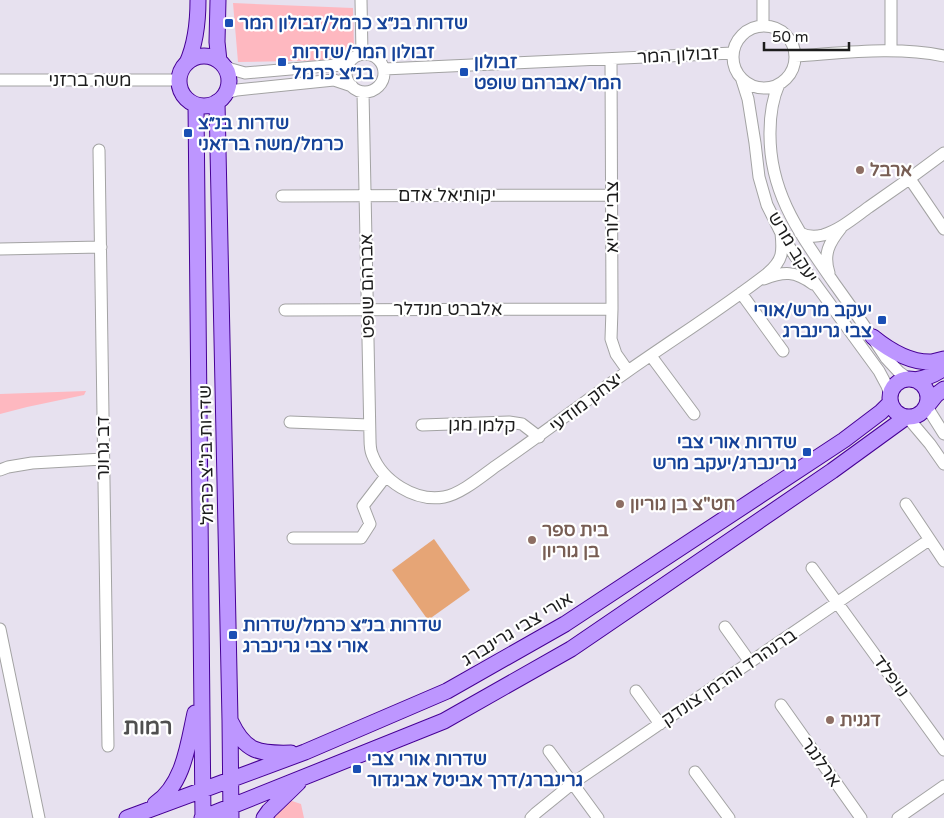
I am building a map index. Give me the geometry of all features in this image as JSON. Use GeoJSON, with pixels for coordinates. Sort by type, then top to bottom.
{"type":"FeatureCollection","features":[{"type":"Feature","properties":{"kind":"main road"},"geometry":{"type":"LineString","coordinates":[[198,0],[195,43],[179,80],[183,95],[196,105],[203,106],[211,105],[222,98],[229,79],[221,63],[217,42],[218,0]]}},
{"type":"Feature","properties":{"kind":"main road"},"geometry":{"type":"LineString","coordinates":[[187,63],[199,57],[212,58],[221,63]]}},
{"type":"Feature","properties":{"kind":"main road","name":"שדרות בנ\"צ כרמל"},"geometry":{"type":"LineString","coordinates":[[222,98],[231,812]]}},
{"type":"Feature","properties":{"kind":"main road","name":"שדרות בנ\"צ כרמל"},"geometry":{"type":"LineString","coordinates":[[196,105],[202,818]]}},
{"type":"Feature","properties":{"kind":"main road"},"geometry":{"type":"LineString","coordinates":[[872,337],[887,348],[906,357],[932,362],[944,359]]}},
{"type":"Feature","properties":{"kind":"main road"},"geometry":{"type":"LineString","coordinates":[[907,418],[896,413],[890,399],[891,389],[899,381],[933,376],[944,368]]}},
{"type":"Feature","properties":{"kind":"main road"},"geometry":{"type":"LineString","coordinates":[[912,379],[925,387],[928,393],[927,406]]}},
{"type":"Feature","properties":{"kind":"main road"},"geometry":{"type":"LineString","coordinates":[[202,818],[231,812],[304,778],[444,721],[571,649],[832,472],[907,418],[919,415],[936,395],[944,389]]}},
{"type":"Feature","properties":{"kind":"main road","name":"אורי צבי גרינברג"},"geometry":{"type":"LineString","coordinates":[[127,818],[304,752],[447,691],[565,624],[844,440],[881,412],[890,399]]}},
{"type":"Feature","properties":{"kind":"main road"},"geometry":{"type":"LineString","coordinates":[[142,812],[160,801],[176,781],[186,754],[201,687]]}},
{"type":"Feature","properties":{"kind":"main road"},"geometry":{"type":"LineString","coordinates":[[230,720],[236,734],[246,745],[257,750],[271,753],[304,752]]}},
{"type":"Feature","properties":{"kind":"main road"},"geometry":{"type":"LineString","coordinates":[[264,818],[304,778]]}},
{"type":"Feature","properties":{"kind":"street"},"geometry":{"type":"LineString","coordinates":[[362,0],[362,54]]}},
{"type":"Feature","properties":{"kind":"street"},"geometry":{"type":"LineString","coordinates":[[762,26],[763,0]]}},
{"type":"Feature","properties":{"kind":"street"},"geometry":{"type":"LineString","coordinates":[[891,0],[891,50]]}},
{"type":"Feature","properties":{"kind":"street"},"geometry":{"type":"LineString","coordinates":[[762,26],[781,32],[788,38],[793,46],[795,56],[791,72],[786,79],[770,88],[751,86],[742,80],[736,72],[733,63],[735,45],[740,37],[754,28],[762,26]]}},
{"type":"Feature","properties":{"kind":"street"},"geometry":{"type":"LineString","coordinates":[[795,56],[891,50],[931,53],[944,56]]}},
{"type":"Feature","properties":{"kind":"street","name":"זבולון המר"},"geometry":{"type":"LineString","coordinates":[[384,69],[733,53]]}},
{"type":"Feature","properties":{"kind":"street"},"geometry":{"type":"LineString","coordinates":[[362,54],[373,56],[382,64],[384,69],[379,85],[375,89],[364,92],[352,86],[346,75],[348,64],[356,56],[362,54]]}},
{"type":"Feature","properties":{"kind":"street","name":"צבי לוריא"},"geometry":{"type":"LineString","coordinates":[[611,59],[611,339],[616,354],[628,370]]}},
{"type":"Feature","properties":{"kind":"street"},"geometry":{"type":"LineString","coordinates":[[221,63],[231,69],[245,73],[348,64]]}},
{"type":"Feature","properties":{"kind":"street","name":"משה ברזני"},"geometry":{"type":"LineString","coordinates":[[0,80],[179,80]]}},
{"type":"Feature","properties":{"kind":"street"},"geometry":{"type":"LineString","coordinates":[[222,98],[237,90],[334,80],[352,86]]}},
{"type":"Feature","properties":{"kind":"street","name":"יעקב מרש"},"geometry":{"type":"LineString","coordinates":[[742,80],[748,99],[759,177],[767,205],[795,256],[879,371],[887,386],[890,399]]}},
{"type":"Feature","properties":{"kind":"street","name":"יעקב מרש"},"geometry":{"type":"LineString","coordinates":[[779,84],[770,113],[771,162],[788,211],[800,233],[886,358],[895,368],[912,379]]}},
{"type":"Feature","properties":{"kind":"street","name":"אברהם שופט"},"geometry":{"type":"LineString","coordinates":[[364,92],[367,310],[372,452],[377,465],[386,476],[407,491]]}},
{"type":"Feature","properties":{"kind":"street","name":"דב גרונר"},"geometry":{"type":"LineString","coordinates":[[99,150],[108,746]]}},
{"type":"Feature","properties":{"kind":"street"},"geometry":{"type":"LineString","coordinates":[[800,233],[810,236],[821,236],[844,225],[944,153]]}},
{"type":"Feature","properties":{"kind":"street"},"geometry":{"type":"LineString","coordinates":[[910,179],[944,229]]}},
{"type":"Feature","properties":{"kind":"street","name":"יקותיאל אדם"},"geometry":{"type":"LineString","coordinates":[[282,196],[612,195]]}},
{"type":"Feature","properties":{"kind":"street"},"geometry":{"type":"LineString","coordinates":[[831,277],[826,262],[828,247],[831,240],[844,225]]}},
{"type":"Feature","properties":{"kind":"street","name":"יצחק מודעי"},"geometry":{"type":"LineString","coordinates":[[407,491],[426,497],[445,497],[466,488],[539,437],[628,370],[758,281],[774,268],[780,260],[783,248],[781,233]]}},
{"type":"Feature","properties":{"kind":"street"},"geometry":{"type":"LineString","coordinates":[[0,249],[101,247]]}},
{"type":"Feature","properties":{"kind":"street","name":"יצחק מודעי"},"geometry":{"type":"LineString","coordinates":[[758,281],[774,275],[790,273],[804,278],[819,289]]}},
{"type":"Feature","properties":{"kind":"street"},"geometry":{"type":"LineString","coordinates":[[742,293],[783,351]]}},
{"type":"Feature","properties":{"kind":"street","name":"אלברט מנדלר"},"geometry":{"type":"LineString","coordinates":[[285,310],[612,309]]}},
{"type":"Feature","properties":{"kind":"street"},"geometry":{"type":"LineString","coordinates":[[651,356],[694,414]]}},
{"type":"Feature","properties":{"kind":"street"},"geometry":{"type":"LineString","coordinates":[[927,406],[944,434]]}},
{"type":"Feature","properties":{"kind":"street"},"geometry":{"type":"LineString","coordinates":[[907,418],[926,438],[944,464]]}},
{"type":"Feature","properties":{"kind":"street"},"geometry":{"type":"LineString","coordinates":[[290,422],[370,425]]}},
{"type":"Feature","properties":{"kind":"street","name":"קלמן מגן"},"geometry":{"type":"LineString","coordinates":[[422,425],[509,422],[522,424],[539,437]]}},
{"type":"Feature","properties":{"kind":"street"},"geometry":{"type":"LineString","coordinates":[[0,470],[8,466],[32,463],[103,459]]}},
{"type":"Feature","properties":{"kind":"street"},"geometry":{"type":"LineString","coordinates":[[293,538],[361,538],[370,524],[363,506],[386,476]]}},
{"type":"Feature","properties":{"kind":"street"},"geometry":{"type":"LineString","coordinates":[[906,504],[944,561]]}},
{"type":"Feature","properties":{"kind":"street","name":"ברנהרד והרמן צונדק"},"geometry":{"type":"LineString","coordinates":[[531,818],[573,783],[929,540]]}},
{"type":"Feature","properties":{"kind":"street","name":"נויפלד"},"geometry":{"type":"LineString","coordinates":[[812,568],[944,750]]}},
{"type":"Feature","properties":{"kind":"street"},"geometry":{"type":"LineString","coordinates":[[725,627],[750,662]]}},
{"type":"Feature","properties":{"kind":"street"},"geometry":{"type":"LineString","coordinates":[[0,629],[40,818]]}},
{"type":"Feature","properties":{"kind":"street"},"geometry":{"type":"LineString","coordinates":[[636,691],[660,724]]}},
{"type":"Feature","properties":{"kind":"street","name":"ארלנגר"},"geometry":{"type":"LineString","coordinates":[[781,705],[861,818]]}},
{"type":"Feature","properties":{"kind":"street"},"geometry":{"type":"LineString","coordinates":[[549,751],[598,818]]}},
{"type":"Feature","properties":{"kind":"street"},"geometry":{"type":"LineString","coordinates":[[695,772],[729,818]]}},
{"type":"Feature","properties":{"kind":"street"},"geometry":{"type":"LineString","coordinates":[[898,818],[944,786]]}},
{"type":"Feature","properties":{"kind":"street"},"geometry":{"type":"LineString","coordinates":[[36,800],[45,818]]}},
{"type":"Feature","properties":{"kind":"shaded area"},"geometry":{"type":"Polygon","coordinates":[[[233,3],[353,8],[354,49],[345,60],[238,62],[233,3]]]}},
{"type":"Feature","properties":{"kind":"shaded area"},"geometry":{"type":"Polygon","coordinates":[[[86,391],[84,395],[0,414],[0,394],[86,391]]]}},
{"type":"Feature","properties":{"kind":"shaded area"},"geometry":{"type":"Polygon","coordinates":[[[434,539],[470,590],[428,620],[392,570],[434,539]]]}},
{"type":"Feature","properties":{"kind":"shaded area"},"geometry":{"type":"Polygon","coordinates":[[[283,798],[301,804],[304,818],[264,818],[283,798]]]}},
{"type":"Feature","properties":{"kind":"place","name":"שדרות בנ״צ כרמל/זבולון המר"},"geometry":{"type":"Point","coordinates":[229,23]}},
{"type":"Feature","properties":{"kind":"place","name":"זבולון המר/שדרות בנ״צ כרמל"},"geometry":{"type":"Point","coordinates":[282,62]}},
{"type":"Feature","properties":{"kind":"place","name":"זבולון המר/אברהם שופט"},"geometry":{"type":"Point","coordinates":[464,72]}},
{"type":"Feature","properties":{"kind":"place","name":"שדרות בנ״צ כרמל/משה ברזאני"},"geometry":{"type":"Point","coordinates":[188,133]}},
{"type":"Feature","properties":{"kind":"place","name":"ארבל"},"geometry":{"type":"Point","coordinates":[860,170]}},
{"type":"Feature","properties":{"kind":"place","name":"יעקב מרש/אורי צבי גרינברג"},"geometry":{"type":"Point","coordinates":[882,320]}},
{"type":"Feature","properties":{"kind":"place","name":"שדרות אורי צבי גרינברג/יעקב מרש"},"geometry":{"type":"Point","coordinates":[807,452]}},
{"type":"Feature","properties":{"kind":"place","name":"חט\"צ בן גוריון"},"geometry":{"type":"Point","coordinates":[620,504]}},
{"type":"Feature","properties":{"kind":"place","name":"בית ספר בן גוריון"},"geometry":{"type":"Point","coordinates":[532,540]}},
{"type":"Feature","properties":{"kind":"place","name":"שדרות בנ״צ כרמל/שדרות אורי צבי גרינברג"},"geometry":{"type":"Point","coordinates":[233,635]}},
{"type":"Feature","properties":{"kind":"place","name":"דגנית"},"geometry":{"type":"Point","coordinates":[830,720]}},
{"type":"Feature","properties":{"kind":"place","name":"שדרות אורי צבי גרינברג/דרך אביטל אביגדור"},"geometry":{"type":"Point","coordinates":[357,769]}},
{"type":"Feature","properties":{"kind":"district","name":"רמות"},"geometry":{"type":"Point","coordinates":[148,726]}}]}
